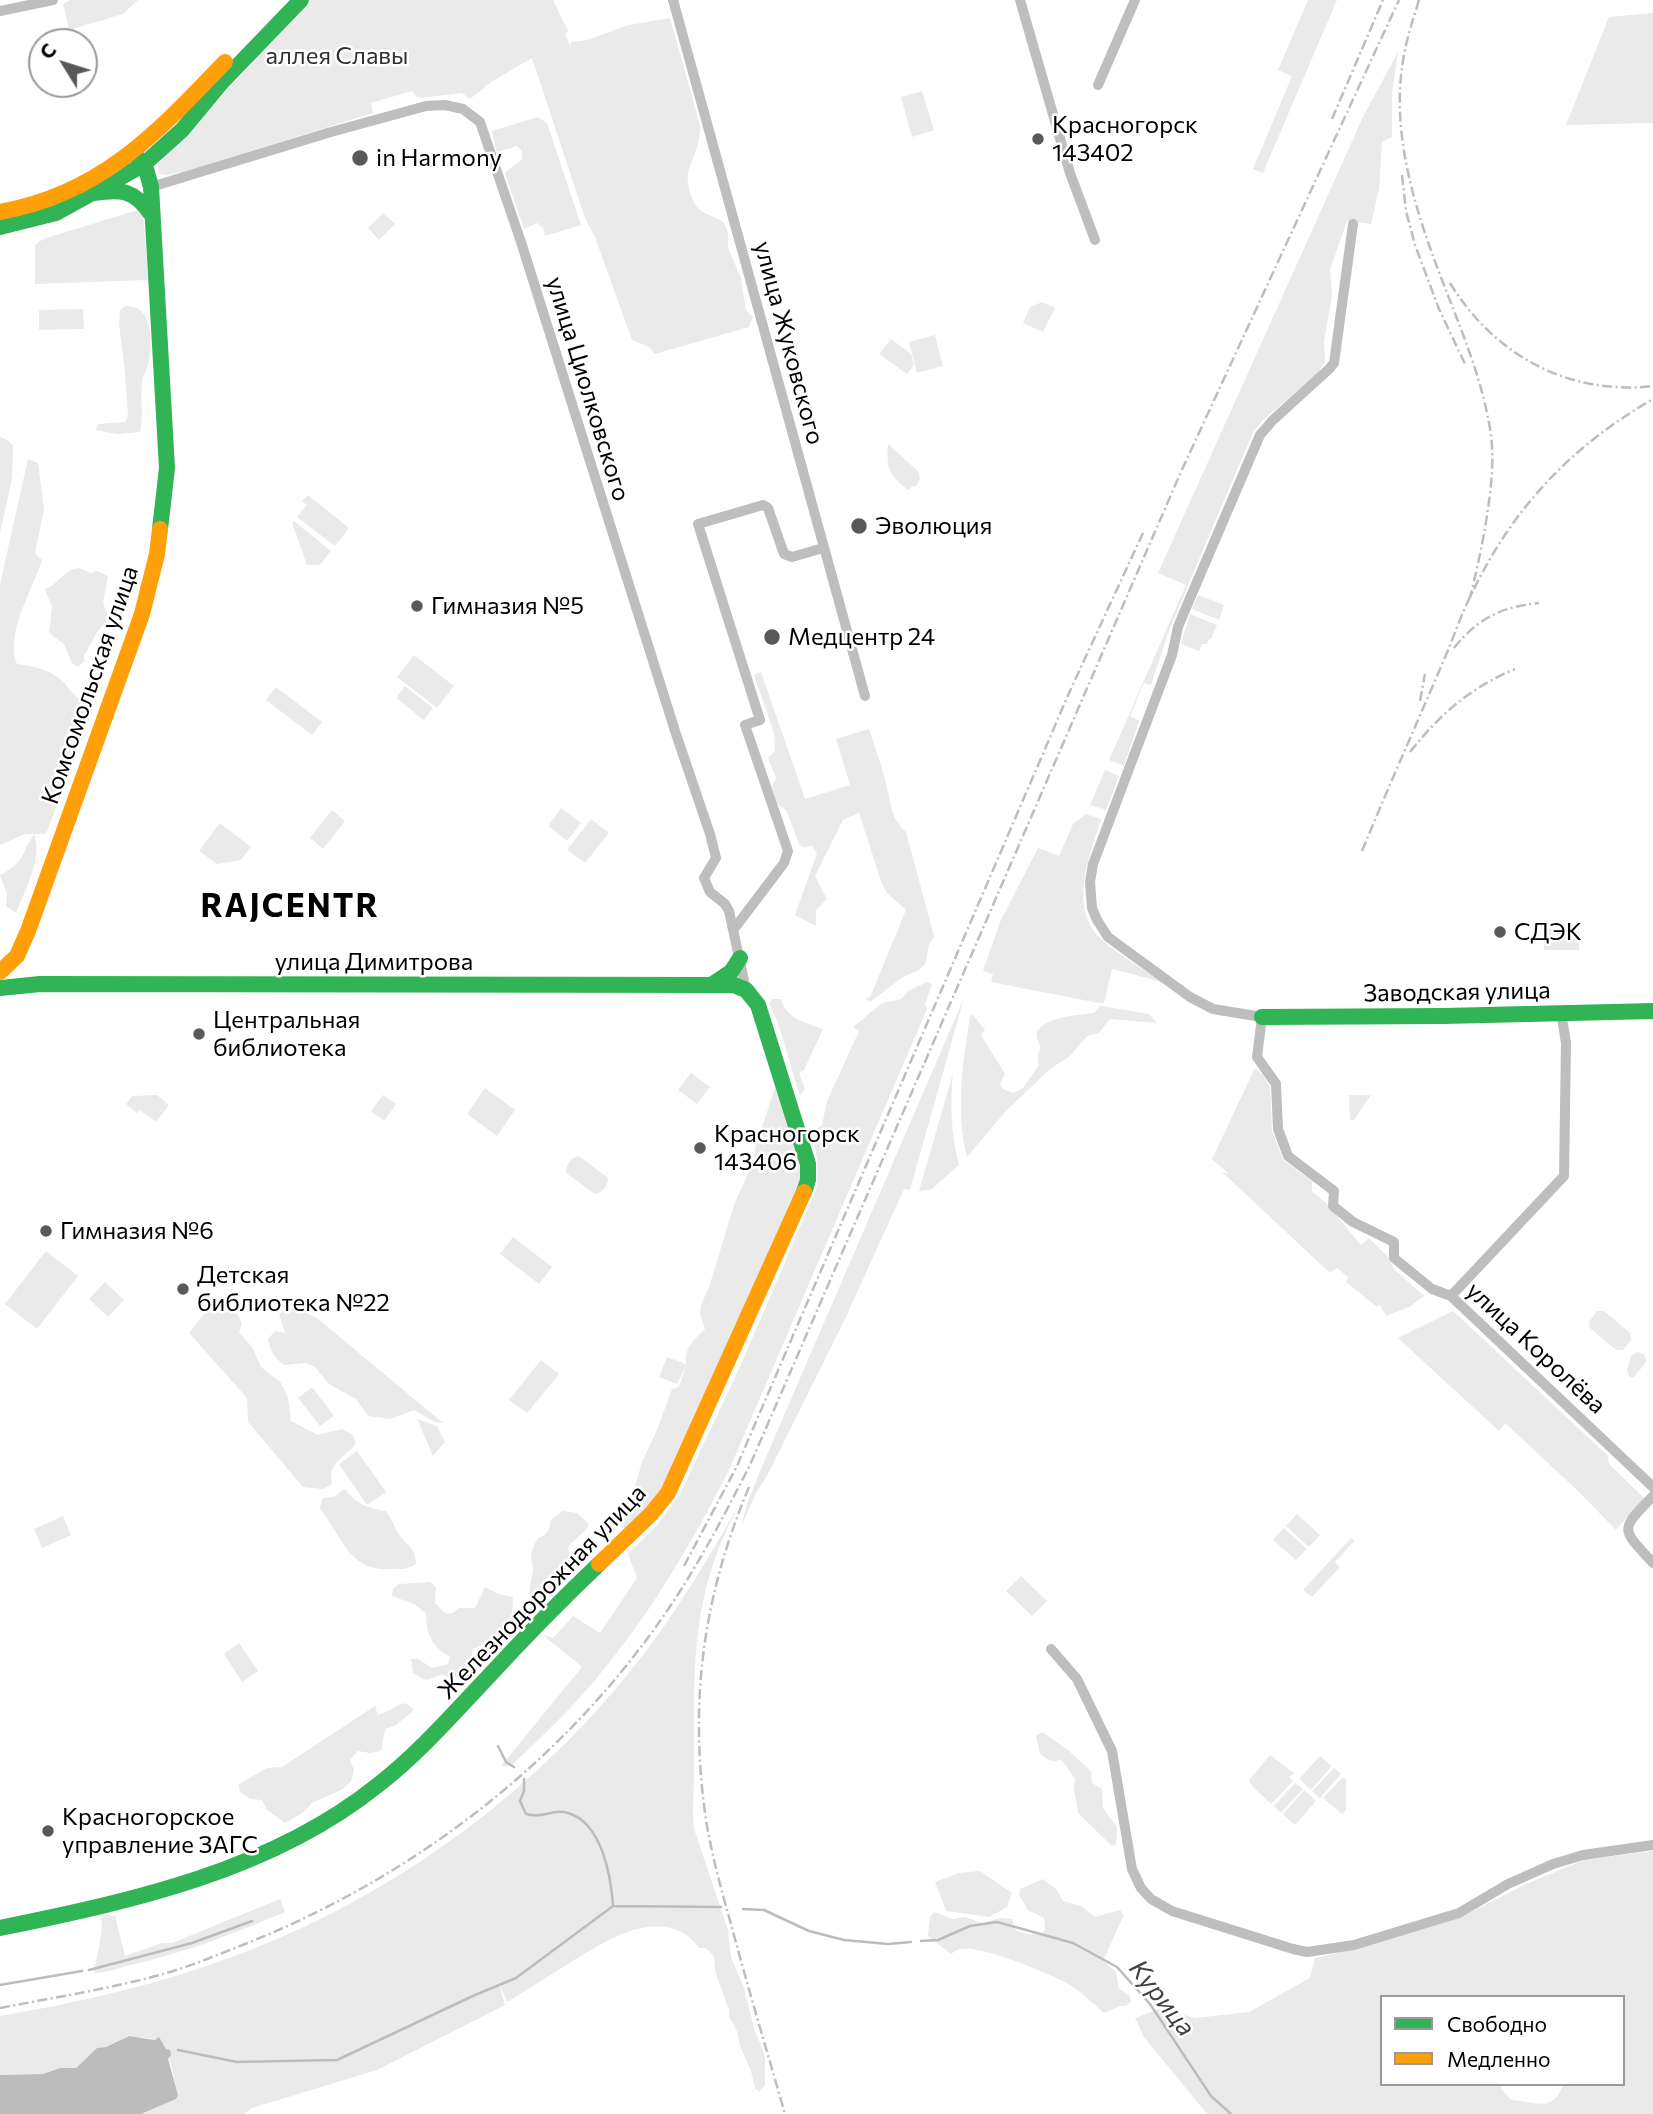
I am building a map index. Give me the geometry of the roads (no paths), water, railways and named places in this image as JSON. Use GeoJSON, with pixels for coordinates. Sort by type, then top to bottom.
{"type":"FeatureCollection","features":[{"type":"Feature","properties":{"kind":"street"},"geometry":{"type":"LineString","coordinates":[[0,11],[54,0]]}},
{"type":"Feature","properties":{"kind":"street"},"geometry":{"type":"LineString","coordinates":[[0,212],[21,209],[56,197],[139,159],[166,124],[287,0]]}},
{"type":"Feature","properties":{"kind":"street"},"geometry":{"type":"LineString","coordinates":[[0,227],[56,213],[94,193],[182,130],[222,82],[302,0]]}},
{"type":"Feature","properties":{"kind":"street","name":"улица Жуковского"},"geometry":{"type":"LineString","coordinates":[[673,0],[865,696]]}},
{"type":"Feature","properties":{"kind":"street"},"geometry":{"type":"LineString","coordinates":[[1020,0],[1070,173],[1095,240]]}},
{"type":"Feature","properties":{"kind":"street"},"geometry":{"type":"LineString","coordinates":[[1098,85],[1135,0]]}},
{"type":"Feature","properties":{"kind":"street","name":"улица Циолковского"},"geometry":{"type":"LineString","coordinates":[[151,187],[353,125],[426,106],[445,105],[463,109],[481,122],[625,577],[716,852],[704,878],[705,885],[725,904],[734,929],[746,990]]}},
{"type":"Feature","properties":{"kind":"street","name":"Комсомольская улица"},"geometry":{"type":"LineString","coordinates":[[0,972],[17,956],[28,930],[135,636],[157,554],[167,468],[151,187],[139,159]]}},
{"type":"Feature","properties":{"kind":"street"},"geometry":{"type":"LineString","coordinates":[[94,193],[129,192],[139,197],[151,214]]}},
{"type":"Feature","properties":{"kind":"street"},"geometry":{"type":"LineString","coordinates":[[1262,1017],[1230,1013],[1200,1003],[1108,937],[1097,920],[1090,896],[1090,882],[1101,840],[1172,655],[1178,627],[1249,459],[1261,435],[1273,420],[1334,363],[1353,224]]}},
{"type":"Feature","properties":{"kind":"street"},"geometry":{"type":"LineString","coordinates":[[734,929],[785,863],[788,851],[745,725],[760,720],[698,524],[763,505],[768,508],[784,554],[792,557],[822,548]]}},
{"type":"Feature","properties":{"kind":"street"},"geometry":{"type":"LineString","coordinates":[[17,956],[17,971],[33,984]]}},
{"type":"Feature","properties":{"kind":"street"},"geometry":{"type":"LineString","coordinates":[[713,984],[731,972],[740,958]]}},
{"type":"Feature","properties":{"kind":"street","name":"улица Димитрова"},"geometry":{"type":"LineString","coordinates":[[0,988],[33,984],[713,984],[734,985],[746,990]]}},
{"type":"Feature","properties":{"kind":"street","name":"Железнодорожная улица"},"geometry":{"type":"LineString","coordinates":[[0,1928],[158,1893],[272,1850],[362,1798],[422,1748],[548,1613],[661,1503],[682,1465],[797,1211],[808,1180],[807,1164],[762,1016],[755,999],[746,990]]}},
{"type":"Feature","properties":{"kind":"street","name":"Заводская улица"},"geometry":{"type":"LineString","coordinates":[[1262,1017],[1653,1011]]}},
{"type":"Feature","properties":{"kind":"street"},"geometry":{"type":"LineString","coordinates":[[1451,1296],[1564,1175],[1566,1043],[1561,1012]]}},
{"type":"Feature","properties":{"kind":"street","name":"улица Королёва"},"geometry":{"type":"LineString","coordinates":[[1262,1017],[1257,1057],[1276,1084],[1278,1129],[1288,1156],[1334,1191],[1333,1206],[1353,1222],[1394,1242],[1394,1258],[1432,1289],[1451,1296],[1653,1487]]}},
{"type":"Feature","properties":{"kind":"street"},"geometry":{"type":"LineString","coordinates":[[1653,1496],[1630,1521],[1627,1529],[1629,1537],[1653,1563]]}},
{"type":"Feature","properties":{"kind":"street"},"geometry":{"type":"LineString","coordinates":[[1051,1649],[1077,1679],[1112,1751],[1132,1869],[1141,1888],[1151,1899],[1172,1911],[1293,1950],[1323,1950],[1354,1945],[1459,1913],[1508,1884],[1553,1864],[1583,1855],[1653,1845]]}},
{"type":"Feature","properties":{"kind":"waterway","name":"Курица"},"geometry":{"type":"LineString","coordinates":[[498,1746],[506,1762],[514,1767]]}},
{"type":"Feature","properties":{"kind":"waterway","name":"Курица"},"geometry":{"type":"LineString","coordinates":[[524,1779],[524,1791],[520,1801],[526,1814],[568,1813],[580,1819],[597,1839],[607,1866],[613,1906]]}},
{"type":"Feature","properties":{"kind":"waterway","name":"Курица"},"geometry":{"type":"LineString","coordinates":[[613,1906],[721,1907]]}},
{"type":"Feature","properties":{"kind":"waterway"},"geometry":{"type":"LineString","coordinates":[[178,2050],[237,2062],[337,2060],[516,1978],[613,1906]]}},
{"type":"Feature","properties":{"kind":"waterway","name":"Курица"},"geometry":{"type":"LineString","coordinates":[[743,1909],[764,1910],[809,1931],[844,1940],[888,1944],[911,1942]]}},
{"type":"Feature","properties":{"kind":"waterway"},"geometry":{"type":"LineString","coordinates":[[89,1970],[192,1943],[252,1921]]}},
{"type":"Feature","properties":{"kind":"waterway","name":"Курица"},"geometry":{"type":"LineString","coordinates":[[921,1941],[938,1940],[970,1926],[997,1922],[1073,1943],[1117,1967],[1150,2004],[1211,2096],[1231,2114]]}},
{"type":"Feature","properties":{"kind":"waterway"},"geometry":{"type":"LineString","coordinates":[[0,1985],[82,1971]]}},
{"type":"Feature","properties":{"kind":"railway"},"geometry":{"type":"LineString","coordinates":[[1332,119],[1383,0]]}},
{"type":"Feature","properties":{"kind":"railway"},"geometry":{"type":"LineString","coordinates":[[0,2008],[107,1988],[180,1969],[308,1916],[369,1884],[427,1848],[482,1808],[535,1763],[583,1715],[628,1663],[669,1608],[722,1520],[750,1465],[1180,474],[1399,0]]}},
{"type":"Feature","properties":{"kind":"railway"},"geometry":{"type":"LineString","coordinates":[[1419,0],[1403,61],[1400,120],[1404,150],[1417,209],[1473,363],[1491,435],[1490,494],[1470,598]]}},
{"type":"Feature","properties":{"kind":"railway"},"geometry":{"type":"LineString","coordinates":[[1402,175],[1406,211],[1415,245],[1439,309],[1466,366]]}},
{"type":"Feature","properties":{"kind":"railway"},"geometry":{"type":"LineString","coordinates":[[1450,283],[1488,331],[1511,350],[1536,365],[1563,377],[1592,384],[1653,386]]}},
{"type":"Feature","properties":{"kind":"railway"},"geometry":{"type":"LineString","coordinates":[[1362,851],[1467,604],[1505,535],[1546,483],[1570,459],[1595,438],[1653,399]]}},
{"type":"Feature","properties":{"kind":"railway"},"geometry":{"type":"LineString","coordinates":[[684,1566],[737,1466],[1069,693],[1143,533]]}},
{"type":"Feature","properties":{"kind":"railway"},"geometry":{"type":"LineString","coordinates":[[1454,648],[1472,629],[1491,616],[1539,603]]}},
{"type":"Feature","properties":{"kind":"railway"},"geometry":{"type":"LineString","coordinates":[[1410,752],[1457,703],[1515,669]]}},
{"type":"Feature","properties":{"kind":"railway"},"geometry":{"type":"LineString","coordinates":[[1420,701],[1425,674]]}},
{"type":"Feature","properties":{"kind":"railway"},"geometry":{"type":"LineString","coordinates":[[749,1487],[721,1565],[705,1643],[700,1682],[700,1763],[706,1820],[715,1865],[785,2114]]}},
{"type":"Feature","properties":{"kind":"place","name":"Красногорск 143402"},"geometry":{"type":"Point","coordinates":[1038,139]}},
{"type":"Feature","properties":{"kind":"place","name":"in Harmony"},"geometry":{"type":"Point","coordinates":[360,158]}},
{"type":"Feature","properties":{"kind":"place","name":"Эволюция"},"geometry":{"type":"Point","coordinates":[859,526]}},
{"type":"Feature","properties":{"kind":"place","name":"Гимназия №5"},"geometry":{"type":"Point","coordinates":[417,606]}},
{"type":"Feature","properties":{"kind":"place","name":"Медцентр 24"},"geometry":{"type":"Point","coordinates":[772,637]}},
{"type":"Feature","properties":{"kind":"place","name":"СДЭК"},"geometry":{"type":"Point","coordinates":[1500,932]}},
{"type":"Feature","properties":{"kind":"place","name":"Центральная библиотека"},"geometry":{"type":"Point","coordinates":[199,1034]}},
{"type":"Feature","properties":{"kind":"place","name":"Красногорск 143406"},"geometry":{"type":"Point","coordinates":[700,1148]}},
{"type":"Feature","properties":{"kind":"place","name":"Гимназия №6"},"geometry":{"type":"Point","coordinates":[46,1231]}},
{"type":"Feature","properties":{"kind":"place","name":"Детская библиотека №22"},"geometry":{"type":"Point","coordinates":[183,1289]}},
{"type":"Feature","properties":{"kind":"place","name":"Красногорское управление ЗАГС"},"geometry":{"type":"Point","coordinates":[48,1831]}},
{"type":"Feature","properties":{"kind":"district","name":"RAJCENTR"},"geometry":{"type":"Point","coordinates":[290,906]}},
{"type":"Feature","properties":{"kind":"park label","name":"аллея Славы"},"geometry":{"type":"Point","coordinates":[337,56]}}]}
